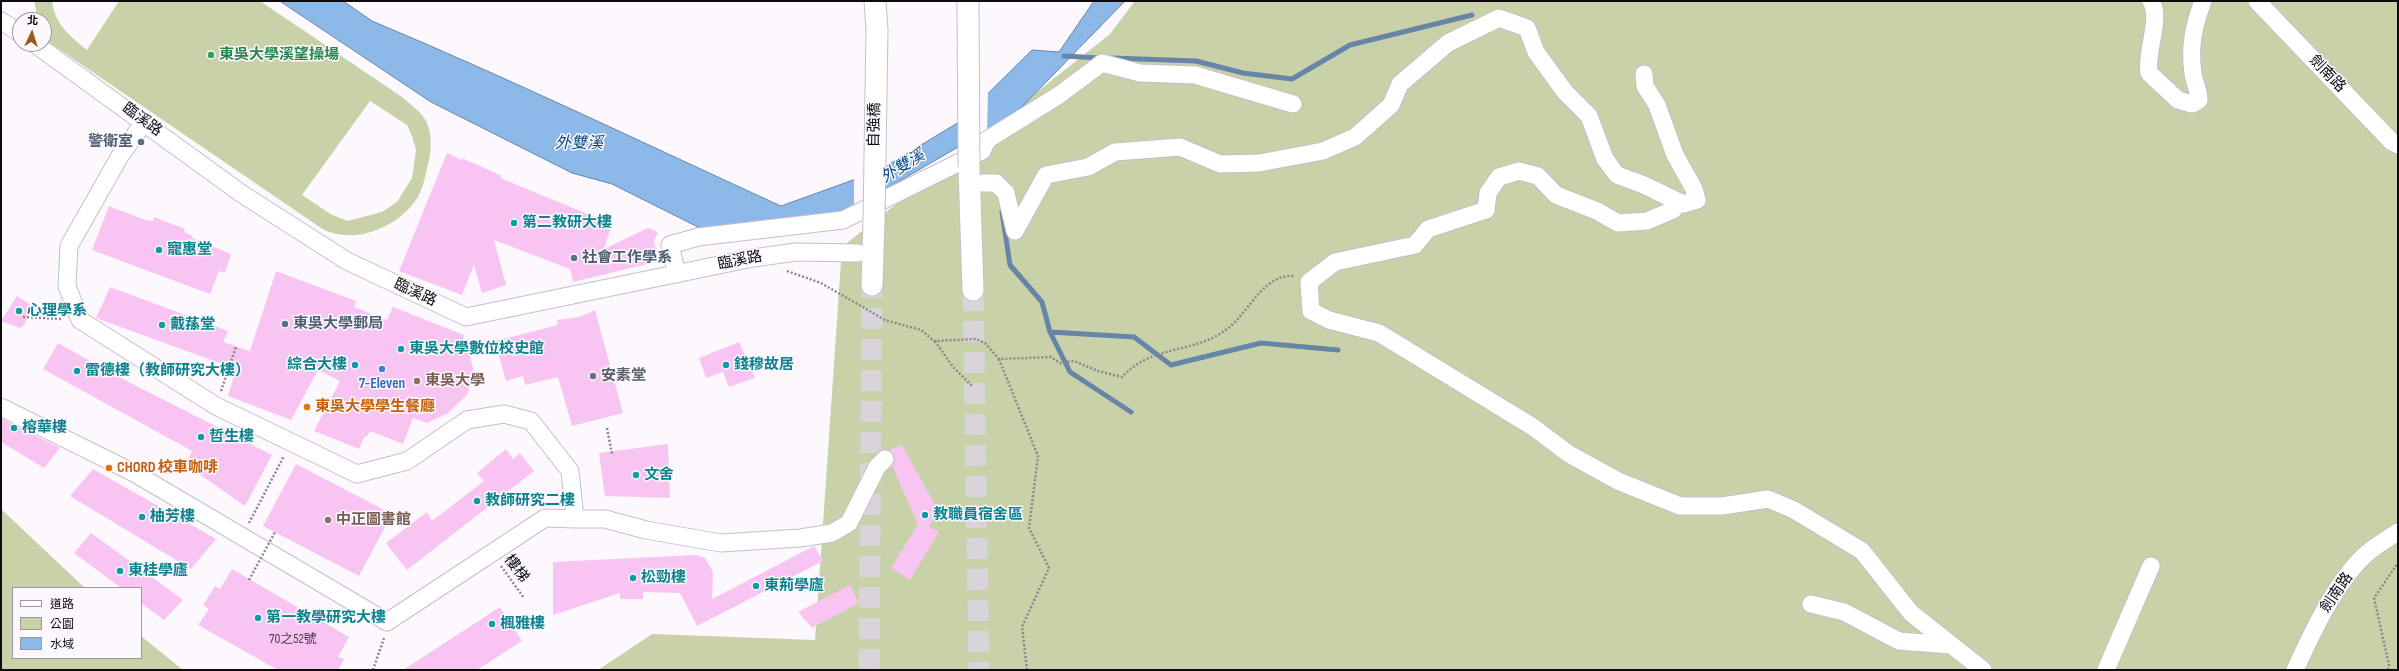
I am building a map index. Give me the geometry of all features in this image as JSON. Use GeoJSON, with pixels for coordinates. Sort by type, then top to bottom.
{"type":"FeatureCollection","features":[{"type":"Feature","properties":{"kind":"main road","name":"自強橋"},"geometry":{"type":"LineString","coordinates":[[872,285],[877,30],[875,1]]}},
{"type":"Feature","properties":{"kind":"main road"},"geometry":{"type":"LineString","coordinates":[[968,1],[969,167],[973,290]]}},
{"type":"Feature","properties":{"kind":"street"},"geometry":{"type":"LineString","coordinates":[[2151,1],[2154,7],[2154,20],[2147,64],[2148,74],[2178,100],[2192,104],[2199,100],[2199,91],[2193,76],[2190,52],[2195,21],[2204,1]]}},
{"type":"Feature","properties":{"kind":"street","name":"劍南路"},"geometry":{"type":"LineString","coordinates":[[2257,1],[2392,142],[2398,145]]}},
{"type":"Feature","properties":{"kind":"street"},"geometry":{"type":"LineString","coordinates":[[983,183],[996,183],[1006,193],[1015,231],[1046,175],[1088,167],[1115,152],[1180,147],[1220,164],[1259,163],[1323,151],[1355,137],[1391,105],[1400,84],[1448,43],[1498,18],[1527,28],[1536,52],[1565,92],[1588,116],[1605,159],[1617,175],[1683,204],[1697,200],[1694,189],[1675,155],[1657,105],[1645,86],[1644,74]]}},
{"type":"Feature","properties":{"kind":"street"},"geometry":{"type":"LineString","coordinates":[[1,21],[12,28]]}},
{"type":"Feature","properties":{"kind":"street","name":"臨溪路"},"geometry":{"type":"LineString","coordinates":[[47,52],[242,194],[347,261],[466,317],[677,274],[796,252],[858,253]]}},
{"type":"Feature","properties":{"kind":"street"},"geometry":{"type":"LineString","coordinates":[[677,274],[670,245],[698,236],[843,220],[982,151],[987,140],[1059,95],[1102,63],[1140,73],[1195,75],[1293,104]]}},
{"type":"Feature","properties":{"kind":"street"},"geometry":{"type":"LineString","coordinates":[[144,122],[120,156],[69,246],[67,286],[80,320],[216,406],[357,474],[407,461],[467,420],[504,414],[531,421],[570,471],[575,519]]}},
{"type":"Feature","properties":{"kind":"street"},"geometry":{"type":"LineString","coordinates":[[1679,202],[1673,210],[1647,221],[1618,223],[1597,211],[1556,195],[1538,176],[1519,171],[1500,177],[1488,193],[1486,210],[1428,229],[1415,245],[1335,262],[1309,282],[1311,311],[1329,320],[1379,333],[1533,427],[1569,454],[1618,481],[1680,506],[1722,506],[1768,499],[1818,523],[1862,551],[1910,614],[1983,670]]}},
{"type":"Feature","properties":{"kind":"street"},"geometry":{"type":"LineString","coordinates":[[1,407],[136,474],[388,622],[545,518],[605,518],[646,530],[721,543],[800,538],[832,533],[849,524],[877,467],[886,459]]}},
{"type":"Feature","properties":{"kind":"street","name":"劍南路"},"geometry":{"type":"LineString","coordinates":[[2295,670],[2314,627],[2345,580],[2365,555],[2398,532]]}},
{"type":"Feature","properties":{"kind":"street"},"geometry":{"type":"LineString","coordinates":[[2106,670],[2151,566]]}},
{"type":"Feature","properties":{"kind":"street"},"geometry":{"type":"LineString","coordinates":[[1811,604],[1844,612],[1899,641],[1951,645]]}},
{"type":"Feature","properties":{"kind":"path"},"geometry":{"type":"LineString","coordinates":[[780,268],[821,283],[885,320],[921,330],[934,341],[953,367],[972,386]]}},
{"type":"Feature","properties":{"kind":"path"},"geometry":{"type":"LineString","coordinates":[[999,359],[1051,358],[1060,363],[1074,361],[1098,371],[1122,377],[1128,370],[1160,352],[1209,340],[1228,329],[1253,300],[1278,279],[1289,275],[1299,276],[1309,282]]}},
{"type":"Feature","properties":{"kind":"path"},"geometry":{"type":"LineString","coordinates":[[23,317],[80,320]]}},
{"type":"Feature","properties":{"kind":"path"},"geometry":{"type":"LineString","coordinates":[[934,341],[976,339],[985,343],[999,359],[1038,456],[1029,528],[1049,568],[1022,627],[1027,670]]}},
{"type":"Feature","properties":{"kind":"path"},"geometry":{"type":"LineString","coordinates":[[216,406],[236,347]]}},
{"type":"Feature","properties":{"kind":"path"},"geometry":{"type":"LineString","coordinates":[[607,428],[612,454]]}},
{"type":"Feature","properties":{"kind":"path"},"geometry":{"type":"LineString","coordinates":[[242,537],[290,443]]}},
{"type":"Feature","properties":{"kind":"path"},"geometry":{"type":"LineString","coordinates":[[249,580],[275,532]]}},
{"type":"Feature","properties":{"kind":"path","name":"樓梯"},"geometry":{"type":"LineString","coordinates":[[490,553],[524,598]]}},
{"type":"Feature","properties":{"kind":"path"},"geometry":{"type":"LineString","coordinates":[[2388,670],[2389,665],[2374,598],[2398,564]]}},
{"type":"Feature","properties":{"kind":"path"},"geometry":{"type":"LineString","coordinates":[[373,670],[386,633],[388,622]]}},
{"type":"Feature","properties":{"kind":"green space"},"geometry":{"type":"Polygon","coordinates":[[[34,1],[52,1],[56,17],[64,29],[87,50],[119,1],[260,1],[402,97],[422,115],[427,123],[430,134],[431,146],[428,163],[424,181],[416,200],[408,210],[398,218],[375,231],[349,235],[337,234],[324,230],[52,44],[52,12],[36,12],[34,1]],[[370,101],[302,195],[332,215],[348,221],[382,212],[397,202],[412,178],[416,150],[407,125],[370,101]]]}},
{"type":"Feature","properties":{"kind":"green space"},"geometry":{"type":"Polygon","coordinates":[[[1135,1],[2398,1],[2398,670],[598,670],[652,634],[815,640],[842,247],[1110,34],[1135,1]]]}},
{"type":"Feature","properties":{"kind":"green space"},"geometry":{"type":"Polygon","coordinates":[[[1,509],[84,587],[12,587],[12,659],[142,659],[142,637],[183,670],[1,670],[1,509]]]}},
{"type":"Feature","properties":{"kind":"water","name":"外雙溪"},"geometry":{"type":"Polygon","coordinates":[[[280,1],[343,1],[372,21],[527,89],[781,206],[878,171],[959,122],[1032,50],[1059,52],[1094,1],[1125,1],[1015,114],[848,211],[710,233],[612,184],[572,173],[431,102],[280,1]]]}},
{"type":"Feature","properties":{"kind":"pier"},"geometry":{"type":"Polygon","coordinates":[[[988,91],[987,133],[961,147],[959,119],[988,91]]]}},
{"type":"Feature","properties":{"kind":"pier"},"geometry":{"type":"Polygon","coordinates":[[[877,169],[885,192],[854,210],[854,177],[877,169]]]}},
{"type":"Feature","properties":{"kind":"building","name":"第二教研大樓"},"geometry":{"type":"Polygon","coordinates":[[[447,153],[502,176],[500,178],[612,224],[604,249],[648,228],[658,232],[654,241],[659,261],[573,282],[570,269],[494,240],[506,285],[482,293],[474,265],[462,295],[399,271],[447,153]]]}},
{"type":"Feature","properties":{"kind":"building","name":"寵惠堂"},"geometry":{"type":"Polygon","coordinates":[[[109,206],[145,220],[153,221],[154,217],[185,229],[184,232],[193,236],[192,238],[231,254],[225,273],[219,271],[210,294],[92,250],[109,206]]]}},
{"type":"Feature","properties":{"kind":"building","name":"綜合大樓"},"geometry":{"type":"Polygon","coordinates":[[[276,271],[356,301],[354,307],[387,320],[393,307],[464,335],[462,342],[467,344],[473,368],[473,379],[467,395],[448,413],[427,423],[413,418],[403,444],[370,431],[367,436],[365,436],[359,449],[314,431],[340,381],[318,370],[291,420],[228,396],[236,369],[96,318],[110,287],[228,331],[223,342],[250,351],[276,271]]]}},
{"type":"Feature","properties":{"kind":"building","name":"心理學系"},"geometry":{"type":"Polygon","coordinates":[[[17,296],[30,304],[25,324],[20,328],[1,321],[17,296]]]}},
{"type":"Feature","properties":{"kind":"building"},"geometry":{"type":"Polygon","coordinates":[[[595,310],[623,413],[572,426],[558,377],[525,385],[523,376],[506,381],[495,341],[558,325],[557,320],[580,317],[595,310]]]}},
{"type":"Feature","properties":{"kind":"building","name":"錢穆故居"},"geometry":{"type":"Polygon","coordinates":[[[739,342],[755,378],[729,387],[723,372],[706,378],[699,358],[739,342]]]}},
{"type":"Feature","properties":{"kind":"building","name":"哲生樓"},"geometry":{"type":"Polygon","coordinates":[[[58,343],[115,375],[272,455],[245,506],[186,465],[192,451],[43,369],[58,343]]]}},
{"type":"Feature","properties":{"kind":"building","name":"榕華樓"},"geometry":{"type":"Polygon","coordinates":[[[1,418],[60,448],[44,468],[1,442],[1,418]]]}},
{"type":"Feature","properties":{"kind":"building","name":"文舍"},"geometry":{"type":"Polygon","coordinates":[[[668,444],[670,498],[605,496],[599,453],[668,444]]]}},
{"type":"Feature","properties":{"kind":"building","name":"教職員宿舍區"},"geometry":{"type":"Polygon","coordinates":[[[902,445],[939,512],[929,526],[939,532],[910,580],[891,568],[918,524],[892,466],[895,457],[889,450],[902,445]]]}},
{"type":"Feature","properties":{"kind":"building","name":"教師研究二樓"},"geometry":{"type":"Polygon","coordinates":[[[506,449],[513,459],[520,453],[534,471],[407,570],[386,543],[427,512],[432,521],[484,481],[477,473],[506,449]]]}},
{"type":"Feature","properties":{"kind":"building","name":"中正圖書館"},"geometry":{"type":"Polygon","coordinates":[[[296,464],[392,514],[359,576],[263,526],[296,464]]]}},
{"type":"Feature","properties":{"kind":"building","name":"柚芳樓"},"geometry":{"type":"Polygon","coordinates":[[[93,469],[216,539],[191,569],[70,496],[93,469]]]}},
{"type":"Feature","properties":{"kind":"building","name":"東桂學廬"},"geometry":{"type":"Polygon","coordinates":[[[91,533],[183,600],[164,620],[142,604],[142,587],[120,587],[74,553],[91,533]]]}},
{"type":"Feature","properties":{"kind":"building","name":"松勁樓"},"geometry":{"type":"Polygon","coordinates":[[[814,546],[823,561],[697,626],[680,593],[643,592],[643,599],[620,599],[620,593],[553,615],[553,562],[696,555],[705,558],[713,572],[712,599],[814,546]]]}},
{"type":"Feature","properties":{"kind":"building","name":"第一教學研究大樓"},"geometry":{"type":"Polygon","coordinates":[[[232,569],[349,637],[338,657],[344,659],[338,670],[278,670],[198,625],[209,609],[203,605],[215,586],[220,589],[232,569]]]}},
{"type":"Feature","properties":{"kind":"building","name":"東荊學廬"},"geometry":{"type":"Polygon","coordinates":[[[850,585],[859,603],[812,628],[798,612],[850,585]]]}},
{"type":"Feature","properties":{"kind":"building","name":"楓雅樓"},"geometry":{"type":"Polygon","coordinates":[[[500,607],[522,641],[477,670],[403,670],[500,607]]]}},
{"type":"Feature","properties":{"kind":"waterway"},"geometry":{"type":"LineString","coordinates":[[1112,58],[1196,61],[1243,73],[1292,79],[1350,45],[1472,15]]}},
{"type":"Feature","properties":{"kind":"waterway"},"geometry":{"type":"LineString","coordinates":[[1064,56],[1100,58]]}},
{"type":"Feature","properties":{"kind":"waterway"},"geometry":{"type":"LineString","coordinates":[[1002,212],[1010,265],[1042,302],[1050,332],[1134,337],[1171,365],[1261,343],[1338,350]]}},
{"type":"Feature","properties":{"kind":"waterway"},"geometry":{"type":"LineString","coordinates":[[1050,332],[1070,372],[1131,412]]}},
{"type":"Feature","properties":{"kind":"tunnel"},"geometry":{"type":"LineString","coordinates":[[869,670],[872,285]]}},
{"type":"Feature","properties":{"kind":"tunnel"},"geometry":{"type":"LineString","coordinates":[[973,290],[979,670]]}},
{"type":"Feature","properties":{"kind":"place","name":"東吳大學溪望操場"},"geometry":{"type":"Point","coordinates":[211,55]}},
{"type":"Feature","properties":{"kind":"place","name":"警衛室"},"geometry":{"type":"Point","coordinates":[141,142]}},
{"type":"Feature","properties":{"kind":"place","name":"第二教研大樓"},"geometry":{"type":"Point","coordinates":[514,223]}},
{"type":"Feature","properties":{"kind":"place","name":"寵惠堂"},"geometry":{"type":"Point","coordinates":[159,250]}},
{"type":"Feature","properties":{"kind":"place","name":"社會工作學系"},"geometry":{"type":"Point","coordinates":[574,258]}},
{"type":"Feature","properties":{"kind":"place","name":"心理學系"},"geometry":{"type":"Point","coordinates":[19,311]}},
{"type":"Feature","properties":{"kind":"place","name":"東吳大學郵局"},"geometry":{"type":"Point","coordinates":[285,324]}},
{"type":"Feature","properties":{"kind":"place","name":"戴蓀堂"},"geometry":{"type":"Point","coordinates":[162,325]}},
{"type":"Feature","properties":{"kind":"place","name":"東吳大學數位校史館"},"geometry":{"type":"Point","coordinates":[401,349]}},
{"type":"Feature","properties":{"kind":"place","name":"綜合大樓"},"geometry":{"type":"Point","coordinates":[355,365]}},
{"type":"Feature","properties":{"kind":"place","name":"錢穆故居"},"geometry":{"type":"Point","coordinates":[726,365]}},
{"type":"Feature","properties":{"kind":"place","name":"7-Eleven"},"geometry":{"type":"Point","coordinates":[382,369]}},
{"type":"Feature","properties":{"kind":"place","name":"雷德樓（教師研究大樓）"},"geometry":{"type":"Point","coordinates":[77,371]}},
{"type":"Feature","properties":{"kind":"place","name":"安素堂"},"geometry":{"type":"Point","coordinates":[593,376]}},
{"type":"Feature","properties":{"kind":"place","name":"東吳大學"},"geometry":{"type":"Point","coordinates":[417,381]}},
{"type":"Feature","properties":{"kind":"place","name":"東吳大學學生餐廳"},"geometry":{"type":"Point","coordinates":[307,407]}},
{"type":"Feature","properties":{"kind":"place","name":"榕華樓"},"geometry":{"type":"Point","coordinates":[14,428]}},
{"type":"Feature","properties":{"kind":"place","name":"哲生樓"},"geometry":{"type":"Point","coordinates":[201,437]}},
{"type":"Feature","properties":{"kind":"place","name":"CHORD 校車咖啡"},"geometry":{"type":"Point","coordinates":[109,468]}},
{"type":"Feature","properties":{"kind":"place","name":"文舍"},"geometry":{"type":"Point","coordinates":[636,475]}},
{"type":"Feature","properties":{"kind":"place","name":"教師研究二樓"},"geometry":{"type":"Point","coordinates":[477,501]}},
{"type":"Feature","properties":{"kind":"place","name":"教職員宿舍區"},"geometry":{"type":"Point","coordinates":[925,515]}},
{"type":"Feature","properties":{"kind":"place","name":"柚芳樓"},"geometry":{"type":"Point","coordinates":[142,517]}},
{"type":"Feature","properties":{"kind":"place","name":"中正圖書館"},"geometry":{"type":"Point","coordinates":[328,520]}},
{"type":"Feature","properties":{"kind":"place","name":"東桂學廬"},"geometry":{"type":"Point","coordinates":[120,571]}},
{"type":"Feature","properties":{"kind":"place","name":"松勁樓"},"geometry":{"type":"Point","coordinates":[633,578]}},
{"type":"Feature","properties":{"kind":"place","name":"東荊學廬"},"geometry":{"type":"Point","coordinates":[756,586]}},
{"type":"Feature","properties":{"kind":"place","name":"第一教學研究大樓"},"geometry":{"type":"Point","coordinates":[258,618]}},
{"type":"Feature","properties":{"kind":"place","name":"楓雅樓"},"geometry":{"type":"Point","coordinates":[492,624]}}]}
